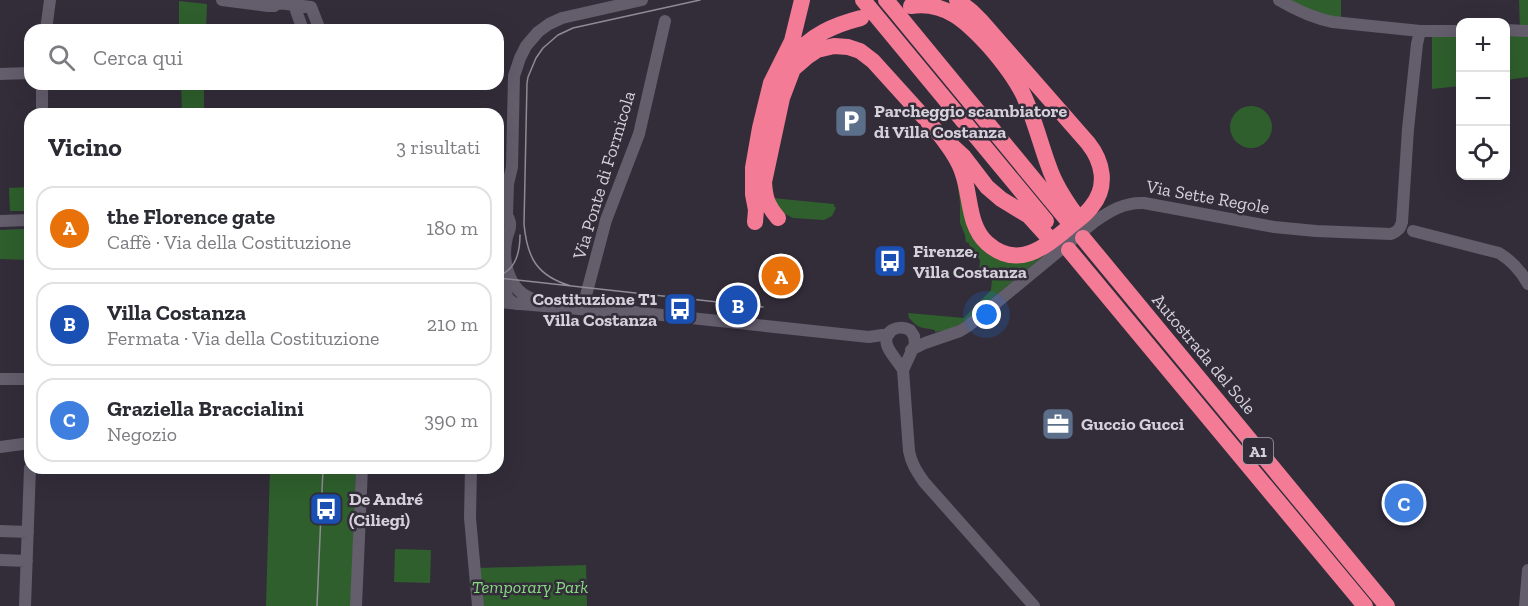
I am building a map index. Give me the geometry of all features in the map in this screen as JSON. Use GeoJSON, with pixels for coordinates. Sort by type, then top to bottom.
{"type":"FeatureCollection","features":[{"type":"Feature","properties":{"kind":"highway"},"geometry":{"type":"LineString","coordinates":[[755,222],[753,168],[760,128],[771,83],[792,41],[802,0]]}},
{"type":"Feature","properties":{"kind":"highway","name":"Autostrada del Sole"},"geometry":{"type":"LineString","coordinates":[[863,0],[1056,246],[1117,306],[1365,606]]}},
{"type":"Feature","properties":{"kind":"highway","name":"Autostrada del Sole"},"geometry":{"type":"LineString","coordinates":[[886,0],[1083,224],[1130,295],[1387,606]]}},
{"type":"Feature","properties":{"kind":"highway"},"geometry":{"type":"LineString","coordinates":[[940,135],[954,154],[963,174],[975,227],[994,249],[1017,255],[1056,246],[1083,224],[1097,197],[1102,182],[1100,164],[1094,151],[982,22],[957,0]]}},
{"type":"Feature","properties":{"kind":"highway"},"geometry":{"type":"LineString","coordinates":[[911,6],[940,8],[960,17],[1005,64],[1023,94],[1055,181],[1083,224]]}},
{"type":"Feature","properties":{"kind":"highway"},"geometry":{"type":"LineString","coordinates":[[760,128],[776,84],[800,49],[826,30],[861,18]]}},
{"type":"Feature","properties":{"kind":"highway"},"geometry":{"type":"LineString","coordinates":[[778,218],[768,206],[764,182],[782,98],[793,69],[808,56],[817,50],[842,46],[856,49],[867,56],[964,158],[981,181],[993,193],[1029,216],[1056,246]]}},
{"type":"Feature","properties":{"kind":"street"},"geometry":{"type":"LineString","coordinates":[[46,24],[50,0]]}},
{"type":"Feature","properties":{"kind":"street"},"geometry":{"type":"LineString","coordinates":[[222,0],[271,6],[280,1],[311,7],[318,24]]}},
{"type":"Feature","properties":{"kind":"street"},"geometry":{"type":"LineString","coordinates":[[504,206],[512,167],[514,76],[526,46],[538,32],[562,18],[642,0]]}},
{"type":"Feature","properties":{"kind":"street"},"geometry":{"type":"LineString","coordinates":[[1279,0],[1321,20],[1420,31],[1456,31]]}},
{"type":"Feature","properties":{"kind":"street"},"geometry":{"type":"LineString","coordinates":[[294,5],[301,24]]}},
{"type":"Feature","properties":{"kind":"street","name":"Via Ponte di Formicola"},"geometry":{"type":"LineString","coordinates":[[584,303],[606,220],[639,134],[664,21]]}},
{"type":"Feature","properties":{"kind":"street"},"geometry":{"type":"LineString","coordinates":[[1510,30],[1528,31]]}},
{"type":"Feature","properties":{"kind":"street","name":"Via Sette Regole"},"geometry":{"type":"LineString","coordinates":[[1083,224],[1129,203],[1140,202],[1274,228],[1391,234],[1400,229],[1408,129],[1420,31]]}},
{"type":"Feature","properties":{"kind":"street"},"geometry":{"type":"LineString","coordinates":[[0,74],[24,73]]}},
{"type":"Feature","properties":{"kind":"street"},"geometry":{"type":"LineString","coordinates":[[42,90],[42,108]]}},
{"type":"Feature","properties":{"kind":"street"},"geometry":{"type":"LineString","coordinates":[[504,189],[508,184]]}},
{"type":"Feature","properties":{"kind":"street"},"geometry":{"type":"LineString","coordinates":[[504,214],[510,225],[504,237]]}},
{"type":"Feature","properties":{"kind":"street"},"geometry":{"type":"LineString","coordinates":[[0,221],[24,220]]}},
{"type":"Feature","properties":{"kind":"street"},"geometry":{"type":"LineString","coordinates":[[1413,231],[1499,253],[1518,268],[1528,284]]}},
{"type":"Feature","properties":{"kind":"street"},"geometry":{"type":"LineString","coordinates":[[504,246],[511,280],[522,294],[535,300],[584,303],[615,310]]}},
{"type":"Feature","properties":{"kind":"street"},"geometry":{"type":"LineString","coordinates":[[504,303],[615,310],[869,337],[889,344],[900,355],[963,329],[1056,246]]}},
{"type":"Feature","properties":{"kind":"street"},"geometry":{"type":"LineString","coordinates":[[504,293],[508,300],[516,304]]}},
{"type":"Feature","properties":{"kind":"street"},"geometry":{"type":"LineString","coordinates":[[903,370],[915,344],[915,339],[910,330],[899,327],[894,329],[889,344],[903,370],[910,456],[916,471],[1034,606]]}},
{"type":"Feature","properties":{"kind":"street"},"geometry":{"type":"LineString","coordinates":[[0,379],[24,379]]}},
{"type":"Feature","properties":{"kind":"street"},"geometry":{"type":"LineString","coordinates":[[0,447],[24,444]]}},
{"type":"Feature","properties":{"kind":"street"},"geometry":{"type":"LineString","coordinates":[[25,606],[30,474]]}},
{"type":"Feature","properties":{"kind":"street"},"geometry":{"type":"LineString","coordinates":[[356,606],[362,474]]}},
{"type":"Feature","properties":{"kind":"street"},"geometry":{"type":"LineString","coordinates":[[471,474],[470,518],[478,606]]}},
{"type":"Feature","properties":{"kind":"street"},"geometry":{"type":"LineString","coordinates":[[0,531],[28,532]]}},
{"type":"Feature","properties":{"kind":"street"},"geometry":{"type":"LineString","coordinates":[[0,560],[27,561]]}},
{"type":"Feature","properties":{"kind":"street"},"geometry":{"type":"LineString","coordinates":[[1525,606],[1528,570]]}},
{"type":"Feature","properties":{"kind":"green space"},"geometry":{"type":"Polygon","coordinates":[[[1279,0],[1341,0],[1341,23],[1279,0]]]}},
{"type":"Feature","properties":{"kind":"green space"},"geometry":{"type":"Polygon","coordinates":[[[1519,0],[1528,0],[1528,77],[1510,79],[1510,30],[1520,30],[1519,0]]]}},
{"type":"Feature","properties":{"kind":"green space"},"geometry":{"type":"Polygon","coordinates":[[[179,1],[207,4],[206,24],[179,24],[179,1]]]}},
{"type":"Feature","properties":{"kind":"green space"},"geometry":{"type":"Polygon","coordinates":[[[1456,31],[1456,86],[1432,89],[1432,32],[1456,31]]]}},
{"type":"Feature","properties":{"kind":"green space"},"geometry":{"type":"Polygon","coordinates":[[[181,90],[204,90],[204,108],[182,108],[181,90]]]}},
{"type":"Feature","properties":{"kind":"green space"},"geometry":{"type":"Polygon","coordinates":[[[1251,106],[1266,112],[1272,127],[1266,142],[1251,148],[1236,142],[1230,127],[1236,112],[1251,106]]]}},
{"type":"Feature","properties":{"kind":"green space"},"geometry":{"type":"Polygon","coordinates":[[[957,179],[983,246],[1049,251],[961,324],[935,332],[935,330],[916,325],[909,318],[908,313],[964,318],[991,290],[992,278],[953,275],[954,271],[979,273],[980,260],[968,242],[966,243],[960,223],[957,179]]]}},
{"type":"Feature","properties":{"kind":"green space"},"geometry":{"type":"Polygon","coordinates":[[[24,187],[24,211],[10,211],[9,188],[24,187]]]}},
{"type":"Feature","properties":{"kind":"green space"},"geometry":{"type":"Polygon","coordinates":[[[772,198],[834,204],[836,208],[832,216],[824,220],[793,218],[785,214],[772,198]]]}},
{"type":"Feature","properties":{"kind":"green space"},"geometry":{"type":"Polygon","coordinates":[[[24,229],[24,260],[0,259],[0,230],[24,229]]]}},
{"type":"Feature","properties":{"kind":"green space"},"geometry":{"type":"Polygon","coordinates":[[[270,474],[356,474],[351,606],[266,606],[270,474]]]}},
{"type":"Feature","properties":{"kind":"green space"},"geometry":{"type":"Polygon","coordinates":[[[395,549],[431,550],[430,583],[394,582],[395,549]]]}},
{"type":"Feature","properties":{"kind":"green space","name":"Temporary Park"},"geometry":{"type":"Polygon","coordinates":[[[586,565],[587,606],[480,606],[477,568],[586,565]]]}},
{"type":"Feature","properties":{"kind":"tram line"},"geometry":{"type":"LineString","coordinates":[[571,286],[559,282],[542,271],[531,256],[525,236],[527,83],[536,58],[543,48],[558,35],[573,28],[700,0]]}},
{"type":"Feature","properties":{"kind":"tram line"},"geometry":{"type":"LineString","coordinates":[[504,273],[516,260],[520,235]]}},
{"type":"Feature","properties":{"kind":"tram line"},"geometry":{"type":"LineString","coordinates":[[504,279],[763,307]]}},
{"type":"Feature","properties":{"kind":"tram line"},"geometry":{"type":"LineString","coordinates":[[317,606],[323,474]]}},
{"type":"Feature","properties":{"kind":"place","name":"Parcheggio scambiatore di Villa Costanza"},"geometry":{"type":"Point","coordinates":[851,121]}},
{"type":"Feature","properties":{"kind":"place","name":"Firenze, Villa Costanza"},"geometry":{"type":"Point","coordinates":[890,261]}},
{"type":"Feature","properties":{"kind":"place","name":"the Florence gate"},"geometry":{"type":"Point","coordinates":[781,276]}},
{"type":"Feature","properties":{"kind":"place","name":"Villa Costanza"},"geometry":{"type":"Point","coordinates":[738,305]}},
{"type":"Feature","properties":{"kind":"place","name":"Costituzione T1 Villa Costanza"},"geometry":{"type":"Point","coordinates":[680,309]}},
{"type":"Feature","properties":{"kind":"place","name":"Guccio Gucci"},"geometry":{"type":"Point","coordinates":[1058,424]}},
{"type":"Feature","properties":{"kind":"place","name":"Graziella Braccialini"},"geometry":{"type":"Point","coordinates":[1404,503]}},
{"type":"Feature","properties":{"kind":"place","name":"De André (Ciliegi)"},"geometry":{"type":"Point","coordinates":[326,509]}}]}
